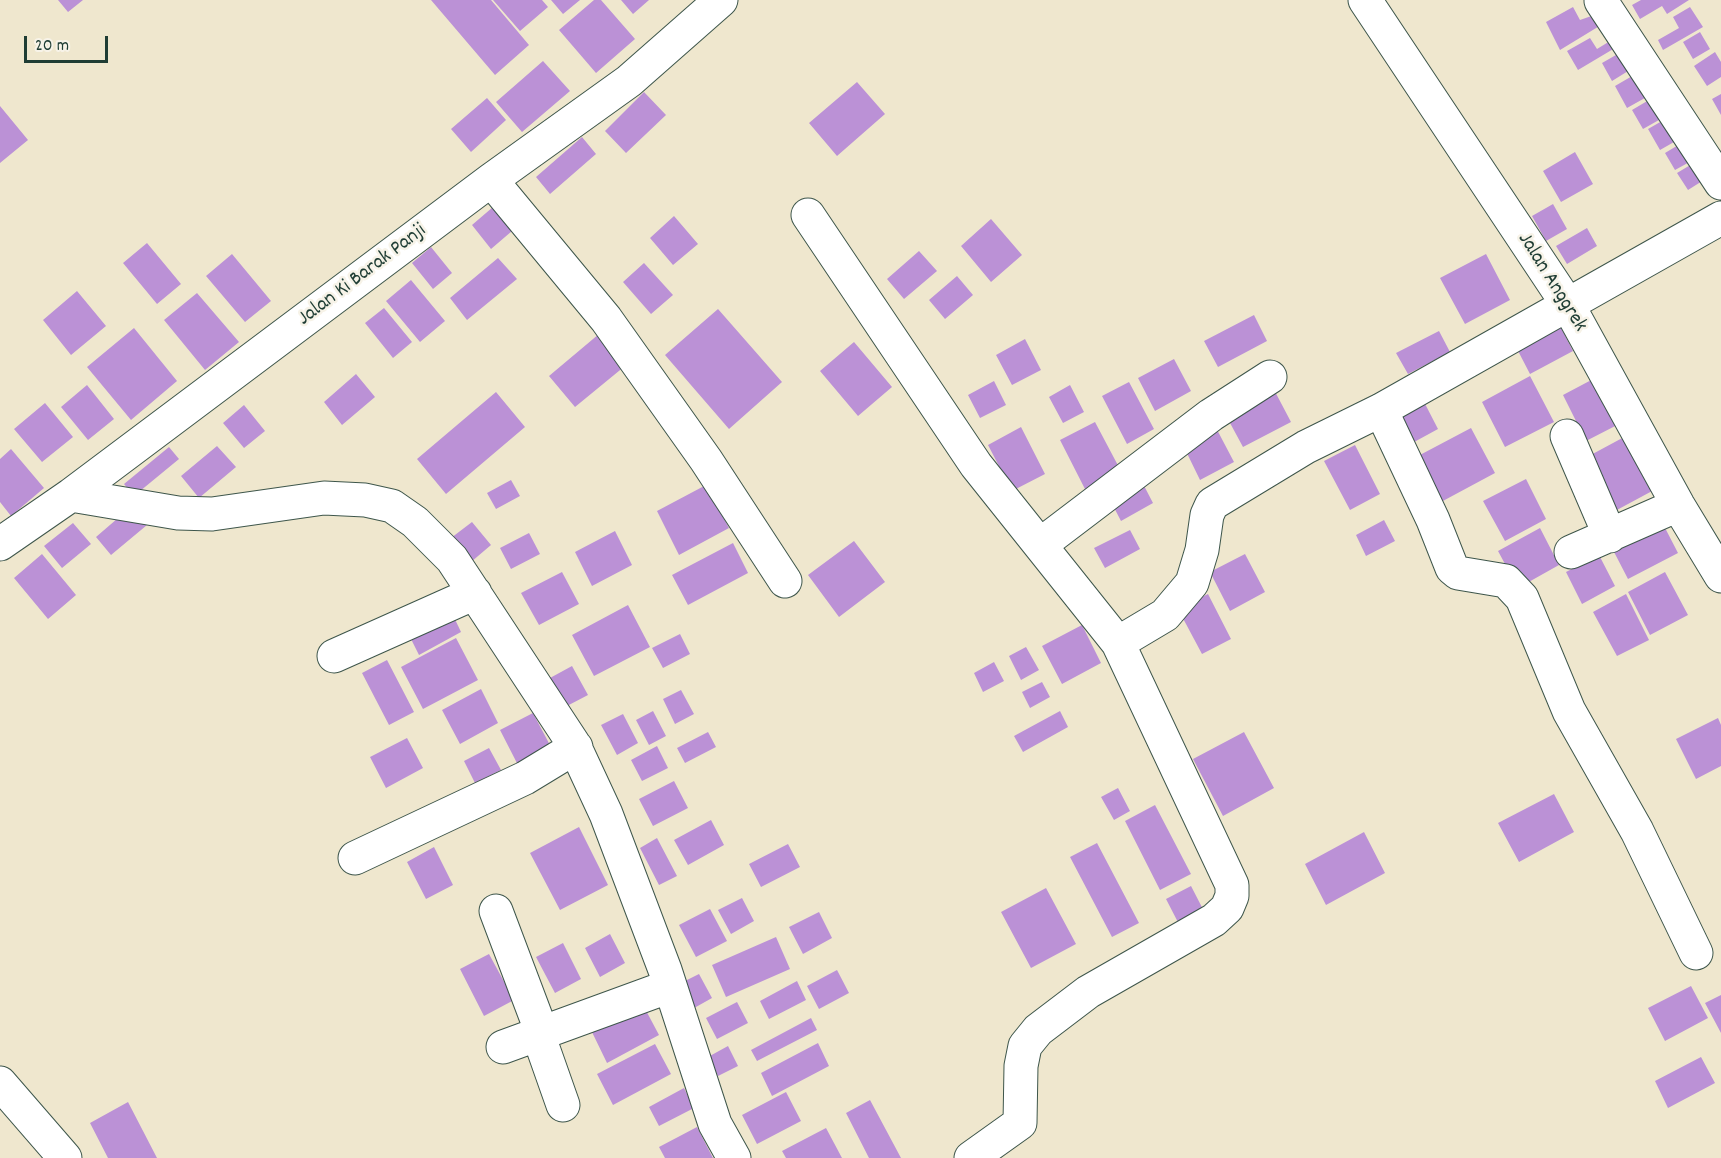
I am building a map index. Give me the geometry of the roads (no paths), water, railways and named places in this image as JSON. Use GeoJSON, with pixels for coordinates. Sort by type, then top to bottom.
{"type":"FeatureCollection","features":[{"type":"Feature","properties":{"kind":"street","name":"Jalan Ki Barak Panji"},"geometry":{"type":"LineString","coordinates":[[0,544],[71,495],[491,180],[629,81],[721,0]]}},
{"type":"Feature","properties":{"kind":"street","name":"Jalan Anggrek"},"geometry":{"type":"LineString","coordinates":[[1365,0],[1568,305],[1678,505],[1721,576]]}},
{"type":"Feature","properties":{"kind":"street"},"geometry":{"type":"LineString","coordinates":[[1601,1],[1721,183]]}},
{"type":"Feature","properties":{"kind":"street"},"geometry":{"type":"LineString","coordinates":[[491,180],[606,319],[706,460],[785,581]]}},
{"type":"Feature","properties":{"kind":"street"},"geometry":{"type":"LineString","coordinates":[[808,215],[976,465],[1118,643],[1232,885],[1232,896],[1227,908],[1214,920],[1088,992],[1038,1030],[1025,1046],[1021,1066],[1020,1124],[970,1158]]}},
{"type":"Feature","properties":{"kind":"street"},"geometry":{"type":"LineString","coordinates":[[1118,643],[1165,615],[1192,583],[1202,550],[1207,515],[1212,504],[1306,447],[1381,410],[1721,218]]}},
{"type":"Feature","properties":{"kind":"street"},"geometry":{"type":"LineString","coordinates":[[1040,545],[1211,415],[1270,377]]}},
{"type":"Feature","properties":{"kind":"street"},"geometry":{"type":"LineString","coordinates":[[1381,410],[1433,520],[1452,568],[1458,573],[1506,581],[1522,598],[1569,711],[1636,831],[1696,953]]}},
{"type":"Feature","properties":{"kind":"street"},"geometry":{"type":"LineString","coordinates":[[1567,436],[1610,536]]}},
{"type":"Feature","properties":{"kind":"street"},"geometry":{"type":"LineString","coordinates":[[71,495],[178,513],[212,514],[324,498],[365,500],[392,506],[415,522],[452,559],[576,747],[606,814],[670,986],[715,1124],[734,1158]]}},
{"type":"Feature","properties":{"kind":"street"},"geometry":{"type":"LineString","coordinates":[[1571,552],[1678,505]]}},
{"type":"Feature","properties":{"kind":"street"},"geometry":{"type":"LineString","coordinates":[[334,656],[475,592]]}},
{"type":"Feature","properties":{"kind":"street"},"geometry":{"type":"LineString","coordinates":[[355,858],[525,778],[576,747]]}},
{"type":"Feature","properties":{"kind":"street"},"geometry":{"type":"LineString","coordinates":[[496,911],[540,1034],[562,1105]]}},
{"type":"Feature","properties":{"kind":"street"},"geometry":{"type":"LineString","coordinates":[[503,1047],[670,986]]}},
{"type":"Feature","properties":{"kind":"street"},"geometry":{"type":"LineString","coordinates":[[0,1083],[65,1158]]}}]}
